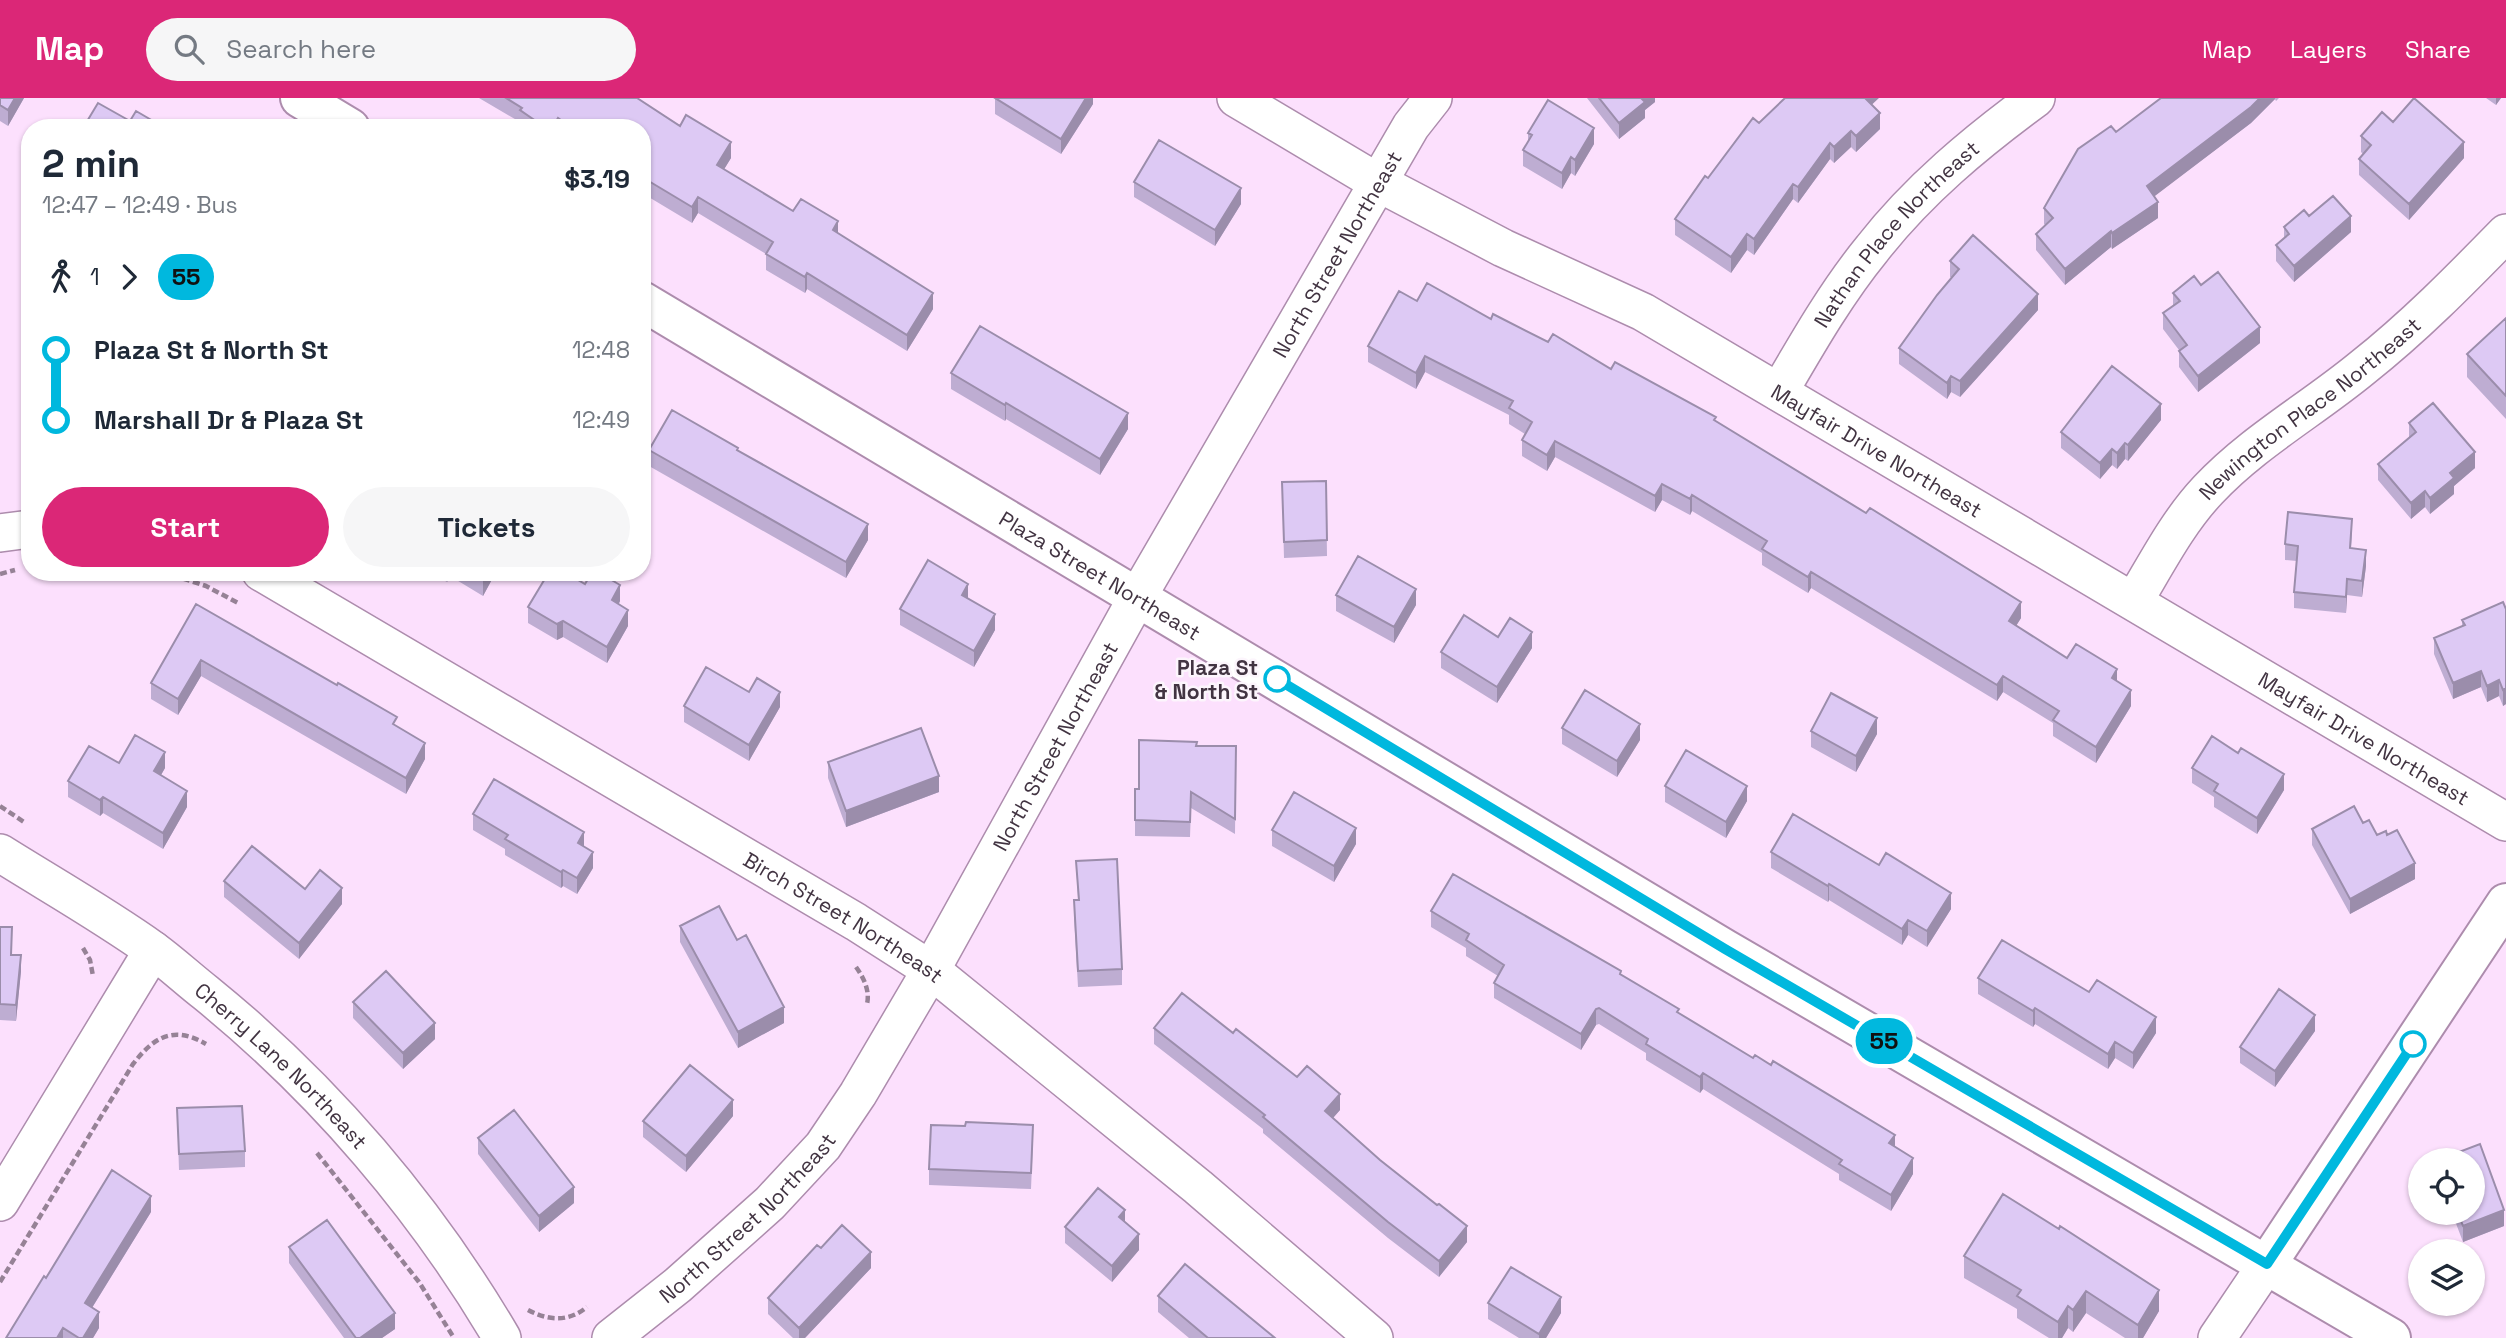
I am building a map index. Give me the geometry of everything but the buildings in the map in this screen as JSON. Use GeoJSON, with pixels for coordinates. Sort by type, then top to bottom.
{"type":"FeatureCollection","features":[{"type":"Feature","properties":{"kind":"main road"},"geometry":{"type":"LineString","coordinates":[[300,98],[336,119]]}},
{"type":"Feature","properties":{"kind":"main road","name":"Plaza Street Northeast"},"geometry":{"type":"LineString","coordinates":[[651,306],[1725,949],[2390,1338]]}},
{"type":"Feature","properties":{"kind":"main road"},"geometry":{"type":"LineString","coordinates":[[2267,1264],[2506,903]]}},
{"type":"Feature","properties":{"kind":"street","name":"Mayfair Drive Northeast"},"geometry":{"type":"LineString","coordinates":[[1236,98],[1377,182],[1503,248],[1643,312],[2506,822]]}},
{"type":"Feature","properties":{"kind":"street","name":"North Street Northeast"},"geometry":{"type":"LineString","coordinates":[[611,1338],[678,1284],[770,1203],[822,1146],[870,1075],[1138,596],[1410,126],[1433,98]]}},
{"type":"Feature","properties":{"kind":"street","name":"Nathan Place Northeast"},"geometry":{"type":"LineString","coordinates":[[1779,393],[1810,339],[1871,249],[1928,187],[1987,134],[2036,98]]}},
{"type":"Feature","properties":{"kind":"street","name":"Newington Place Northeast"},"geometry":{"type":"LineString","coordinates":[[2134,601],[2176,530],[2207,491],[2256,446],[2362,369],[2404,333],[2435,306],[2506,233]]}},
{"type":"Feature","properties":{"kind":"street"},"geometry":{"type":"LineString","coordinates":[[0,533],[21,530]]}},
{"type":"Feature","properties":{"kind":"street","name":"Birch Street Northeast"},"geometry":{"type":"LineString","coordinates":[[276,581],[856,922],[931,970],[1198,1187],[1374,1338]]}},
{"type":"Feature","properties":{"kind":"street","name":"Cherry Lane Northeast"},"geometry":{"type":"LineString","coordinates":[[0,853],[153,950],[282,1057],[350,1130],[421,1216],[471,1285],[502,1338]]}},
{"type":"Feature","properties":{"kind":"street"},"geometry":{"type":"LineString","coordinates":[[0,1202],[153,950]]}},
{"type":"Feature","properties":{"kind":"street"},"geometry":{"type":"LineString","coordinates":[[2217,1338],[2267,1264]]}},
{"type":"Feature","properties":{"kind":"path"},"geometry":{"type":"LineString","coordinates":[[80,944],[90,960],[94,979]]}},
{"type":"Feature","properties":{"kind":"path"},"geometry":{"type":"LineString","coordinates":[[851,961],[863,977],[868,999],[866,1010]]}},
{"type":"Feature","properties":{"kind":"path"},"geometry":{"type":"LineString","coordinates":[[0,1282],[133,1064],[145,1049],[162,1038],[177,1033],[194,1037],[210,1046]]}},
{"type":"Feature","properties":{"kind":"path"},"geometry":{"type":"LineString","coordinates":[[310,1146],[419,1282],[454,1338]]}},
{"type":"Feature","properties":{"kind":"path"},"geometry":{"type":"LineString","coordinates":[[523,1307],[536,1315],[566,1319],[591,1304]]}},
{"type":"Feature","properties":{"kind":"bus line","name":"55"},"geometry":{"type":"LineString","coordinates":[[1277,679],[1725,949],[2267,1264],[2413,1044]]}},
{"type":"Feature","properties":{"kind":"place","name":"Plaza St & North St"},"geometry":{"type":"Point","coordinates":[1277,679]}}]}
